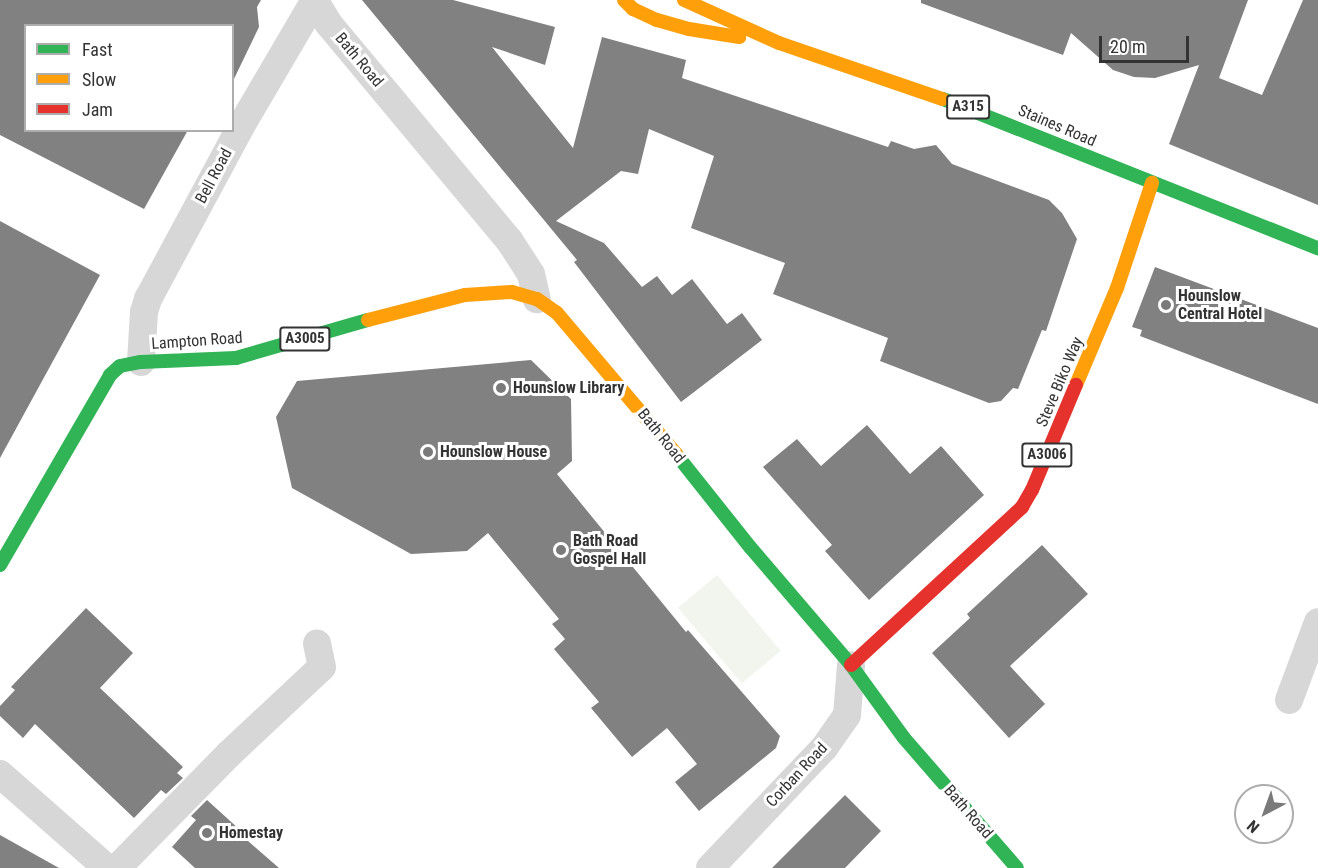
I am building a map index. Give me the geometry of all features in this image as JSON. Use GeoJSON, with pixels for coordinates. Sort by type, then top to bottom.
{"type":"FeatureCollection","features":[{"type":"Feature","properties":{"kind":"main road","name":"Staines Road"},"geometry":{"type":"LineString","coordinates":[[624,0],[633,9],[657,20],[689,29],[779,43]]}},
{"type":"Feature","properties":{"kind":"main road","name":"Staines Road"},"geometry":{"type":"LineString","coordinates":[[684,0],[779,43],[972,108],[1152,183],[1318,248]]}},
{"type":"Feature","properties":{"kind":"main road","name":"Steve Biko Way"},"geometry":{"type":"LineString","coordinates":[[850,665],[1022,507],[1032,490],[1117,288],[1152,183]]}},
{"type":"Feature","properties":{"kind":"main road","name":"Lampton Road"},"geometry":{"type":"LineString","coordinates":[[0,566],[110,375],[120,366],[141,362],[236,358],[430,302],[465,295],[512,292],[537,299]]}},
{"type":"Feature","properties":{"kind":"main road","name":"Bath Road"},"geometry":{"type":"LineString","coordinates":[[537,299],[557,313],[637,406],[850,665],[904,738],[1017,868]]}},
{"type":"Feature","properties":{"kind":"street","name":"Bell Road"},"geometry":{"type":"LineString","coordinates":[[141,362],[144,312],[148,299],[241,126],[315,1]]}},
{"type":"Feature","properties":{"kind":"street","name":"Bath Road"},"geometry":{"type":"LineString","coordinates":[[315,1],[334,30],[509,240],[531,274],[537,299]]}},
{"type":"Feature","properties":{"kind":"street"},"geometry":{"type":"LineString","coordinates":[[1289,700],[1318,622]]}},
{"type":"Feature","properties":{"kind":"street"},"geometry":{"type":"LineString","coordinates":[[117,868],[230,754],[321,667],[317,644]]}},
{"type":"Feature","properties":{"kind":"street","name":"Corban Road"},"geometry":{"type":"LineString","coordinates":[[710,868],[824,748],[847,716],[850,665]]}},
{"type":"Feature","properties":{"kind":"street"},"geometry":{"type":"LineString","coordinates":[[0,774],[107,868]]}},
{"type":"Feature","properties":{"kind":"shaded area"},"geometry":{"type":"Polygon","coordinates":[[[717,575],[781,651],[742,684],[678,608],[717,575]]]}},
{"type":"Feature","properties":{"kind":"building"},"geometry":{"type":"Polygon","coordinates":[[[0,0],[261,0],[257,7],[259,27],[234,79],[234,24],[24,24],[24,132],[187,132],[144,209],[0,135],[0,0]]]}},
{"type":"Feature","properties":{"kind":"building"},"geometry":{"type":"Polygon","coordinates":[[[362,0],[453,0],[555,27],[545,65],[492,47],[573,148],[602,37],[686,60],[682,78],[888,147],[891,141],[914,149],[936,145],[952,164],[1049,200],[1062,213],[1077,239],[1046,331],[1042,330],[1018,389],[1013,388],[1001,401],[989,403],[880,361],[888,338],[773,294],[785,263],[691,228],[714,156],[649,129],[638,174],[621,171],[556,221],[604,243],[642,287],[657,276],[672,295],[692,279],[727,324],[742,313],[762,340],[681,402],[574,262],[577,260],[362,0]]]}},
{"type":"Feature","properties":{"kind":"building"},"geometry":{"type":"Polygon","coordinates":[[[921,0],[1248,0],[1219,78],[1262,95],[1303,0],[1318,0],[1318,205],[1169,144],[1199,65],[1155,78],[1134,77],[1113,70],[1071,33],[1063,55],[921,3],[921,0]]]}},
{"type":"Feature","properties":{"kind":"building"},"geometry":{"type":"Polygon","coordinates":[[[0,221],[100,275],[0,458],[0,221]]]}},
{"type":"Feature","properties":{"kind":"building"},"geometry":{"type":"Polygon","coordinates":[[[1155,267],[1318,328],[1318,404],[1140,336],[1142,330],[1132,327],[1155,267]]]}},
{"type":"Feature","properties":{"kind":"building"},"geometry":{"type":"Polygon","coordinates":[[[531,360],[571,399],[572,461],[557,474],[686,632],[688,630],[780,736],[776,748],[699,811],[675,782],[697,764],[667,728],[632,757],[591,708],[599,702],[554,649],[565,639],[552,624],[559,619],[488,533],[467,551],[411,554],[292,488],[276,417],[297,381],[531,360]]]}},
{"type":"Feature","properties":{"kind":"building"},"geometry":{"type":"Polygon","coordinates":[[[867,425],[910,474],[941,446],[984,495],[869,600],[825,551],[832,545],[763,467],[797,439],[821,466],[867,425]]]}},
{"type":"Feature","properties":{"kind":"building"},"geometry":{"type":"Polygon","coordinates":[[[1042,545],[1088,594],[1010,666],[1045,704],[1009,738],[932,653],[970,618],[967,614],[1042,545]]]}},
{"type":"Feature","properties":{"kind":"building"},"geometry":{"type":"Polygon","coordinates":[[[86,608],[133,653],[100,688],[183,767],[177,773],[183,778],[166,794],[161,790],[134,818],[35,724],[23,738],[0,716],[0,706],[15,690],[11,687],[86,608]]]}},
{"type":"Feature","properties":{"kind":"building"},"geometry":{"type":"Polygon","coordinates":[[[845,795],[881,831],[845,868],[772,868],[845,795]]]}},
{"type":"Feature","properties":{"kind":"building"},"geometry":{"type":"Polygon","coordinates":[[[207,800],[279,868],[195,868],[172,847],[196,820],[191,816],[207,800]]]}},
{"type":"Feature","properties":{"kind":"building"},"geometry":{"type":"Polygon","coordinates":[[[0,835],[59,868],[0,868],[0,835]]]}},
{"type":"Feature","properties":{"kind":"traffic: fast"},"geometry":{"type":"LineString","coordinates":[[943,99],[1318,248]]}},
{"type":"Feature","properties":{"kind":"traffic: fast"},"geometry":{"type":"LineString","coordinates":[[0,565],[110,375],[120,366],[141,362],[236,358],[368,320]]}},
{"type":"Feature","properties":{"kind":"traffic: fast"},"geometry":{"type":"LineString","coordinates":[[676,454],[750,547],[851,665],[904,738],[1017,868]]}},
{"type":"Feature","properties":{"kind":"traffic: slow"},"geometry":{"type":"LineString","coordinates":[[624,0],[633,9],[657,20],[689,29],[739,37]]}},
{"type":"Feature","properties":{"kind":"traffic: slow"},"geometry":{"type":"LineString","coordinates":[[684,0],[779,43],[943,99]]}},
{"type":"Feature","properties":{"kind":"traffic: slow"},"geometry":{"type":"LineString","coordinates":[[1076,385],[1117,288],[1152,183]]}},
{"type":"Feature","properties":{"kind":"traffic: slow"},"geometry":{"type":"LineString","coordinates":[[368,320],[465,295],[512,292],[537,299],[557,313],[676,454]]}},
{"type":"Feature","properties":{"kind":"traffic: jam"},"geometry":{"type":"LineString","coordinates":[[851,665],[1022,507],[1032,490],[1076,385]]}},
{"type":"Feature","properties":{"kind":"place","name":"Hounslow Central Hotel"},"geometry":{"type":"Point","coordinates":[1166,305]}},
{"type":"Feature","properties":{"kind":"place","name":"Hounslow Library"},"geometry":{"type":"Point","coordinates":[501,388]}},
{"type":"Feature","properties":{"kind":"place","name":"Hounslow House"},"geometry":{"type":"Point","coordinates":[428,452]}},
{"type":"Feature","properties":{"kind":"place","name":"Bath Road Gospel Hall"},"geometry":{"type":"Point","coordinates":[561,550]}},
{"type":"Feature","properties":{"kind":"place","name":"Homestay"},"geometry":{"type":"Point","coordinates":[207,833]}}]}
